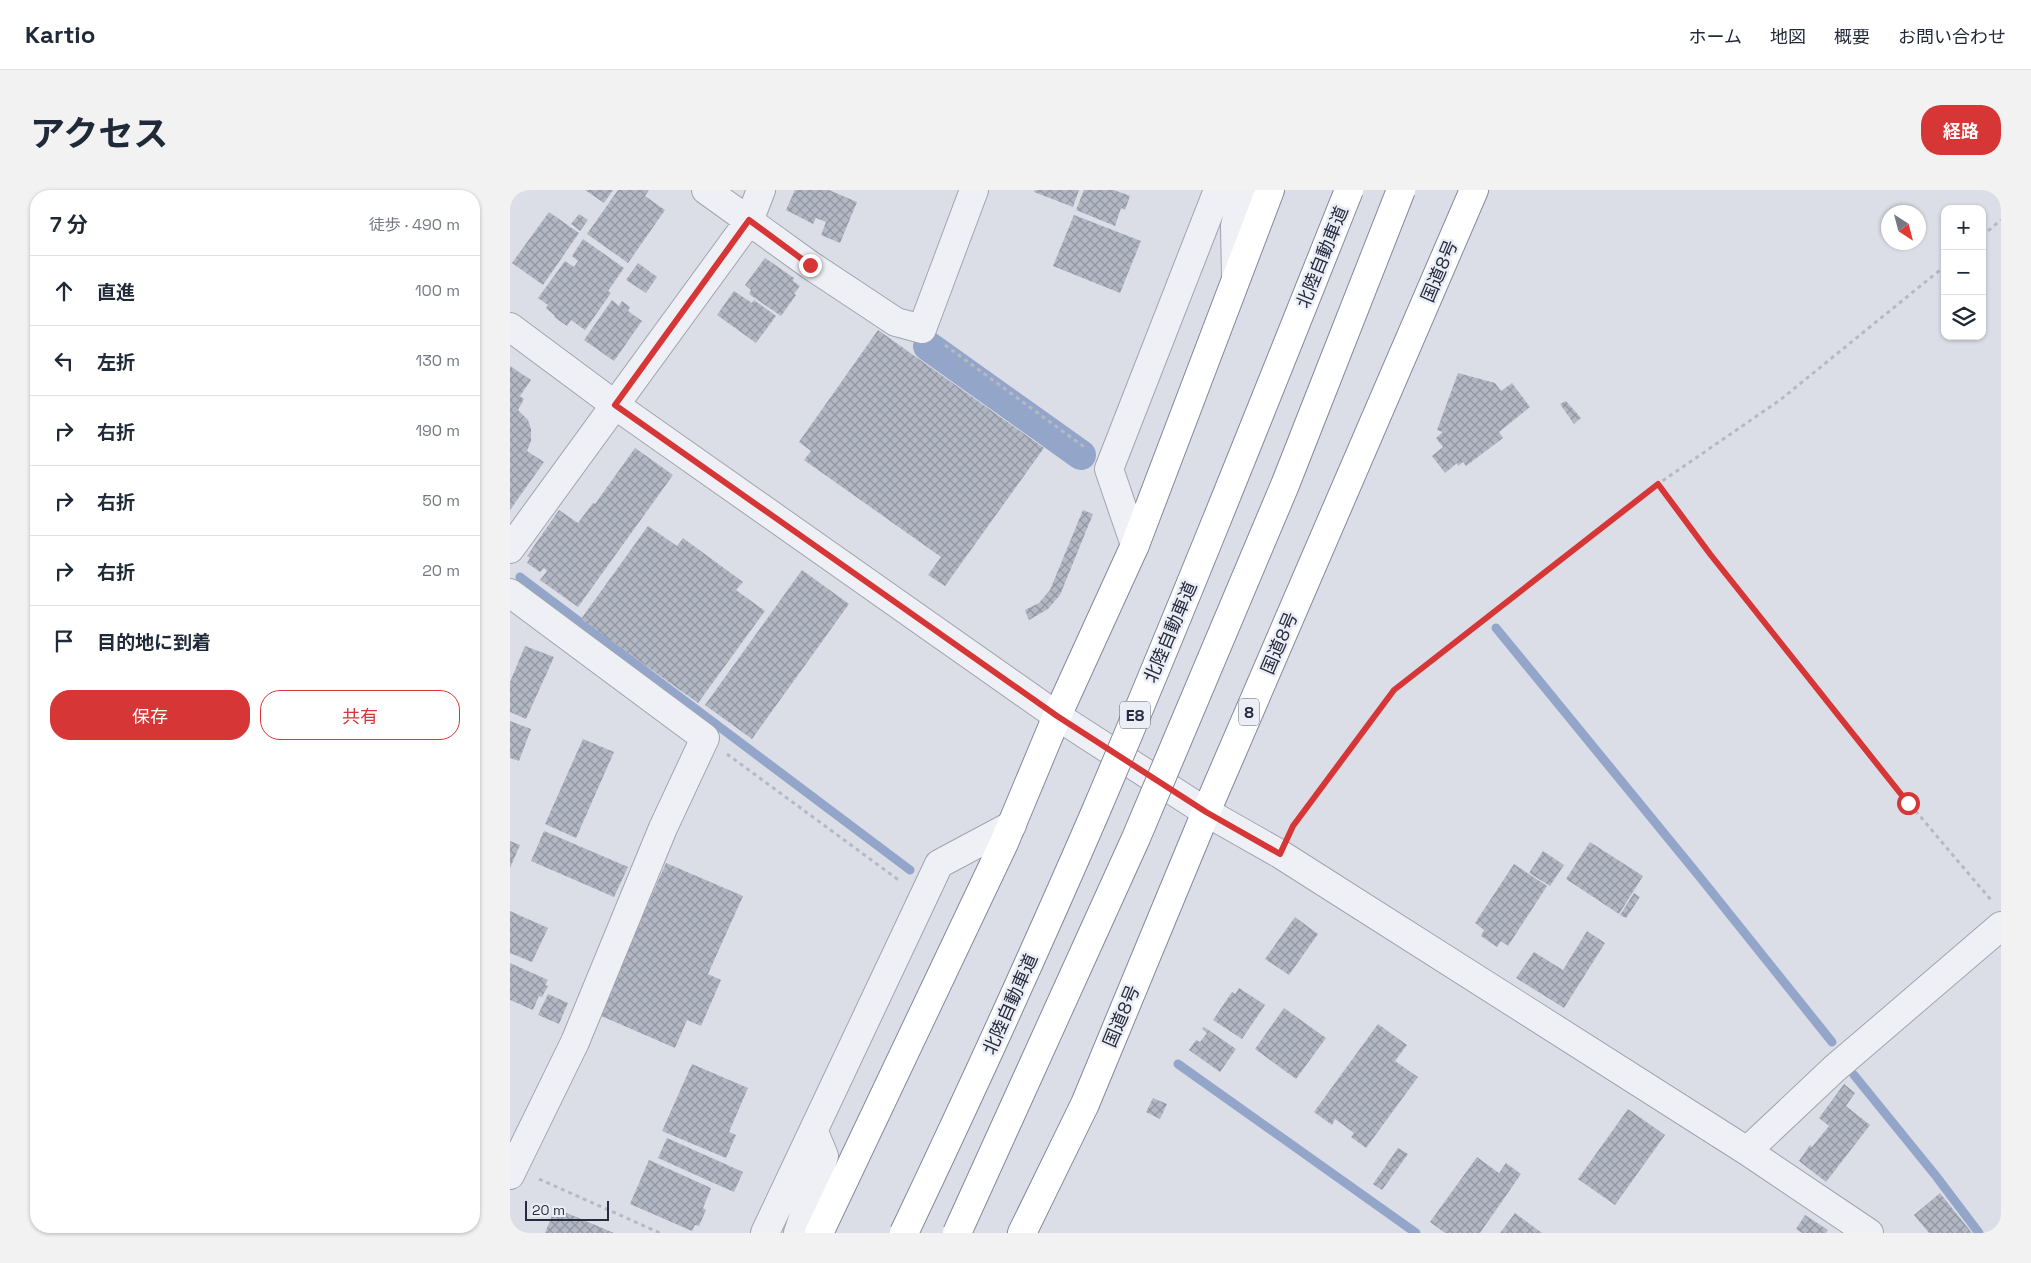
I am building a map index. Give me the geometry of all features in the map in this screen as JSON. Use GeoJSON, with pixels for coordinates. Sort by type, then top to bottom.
{"type":"FeatureCollection","features":[{"type":"Feature","properties":{"kind":"highway"},"geometry":{"type":"LineString","coordinates":[[819,1233],[1012,825],[1057,716],[1135,545],[1270,190]]}},
{"type":"Feature","properties":{"kind":"highway","name":"北陸自動車道"},"geometry":{"type":"LineString","coordinates":[[904,1233],[962,1110],[1094,814],[1237,472],[1348,190]]}},
{"type":"Feature","properties":{"kind":"highway"},"geometry":{"type":"LineString","coordinates":[[957,1233],[1140,828],[1286,485],[1401,190]]}},
{"type":"Feature","properties":{"kind":"highway","name":"国道8号"},"geometry":{"type":"LineString","coordinates":[[1022,1233],[1084,1104],[1206,812],[1474,190]]}},
{"type":"Feature","properties":{"kind":"street"},"geometry":{"type":"LineString","coordinates":[[706,190],[810,265],[896,322],[922,329],[974,190]]}},
{"type":"Feature","properties":{"kind":"street"},"geometry":{"type":"LineString","coordinates":[[510,549],[749,220],[761,190]]}},
{"type":"Feature","properties":{"kind":"street"},"geometry":{"type":"LineString","coordinates":[[1135,545],[1109,469],[1218,190]]}},
{"type":"Feature","properties":{"kind":"street"},"geometry":{"type":"LineString","coordinates":[[1236,277],[1234,226],[1243,190]]}},
{"type":"Feature","properties":{"kind":"street"},"geometry":{"type":"LineString","coordinates":[[510,327],[615,405],[1057,716],[1206,812],[1280,854],[1747,1151],[1869,1233]]}},
{"type":"Feature","properties":{"kind":"street"},"geometry":{"type":"LineString","coordinates":[[510,593],[705,738],[663,828],[574,1042],[511,1170]]}},
{"type":"Feature","properties":{"kind":"street"},"geometry":{"type":"LineString","coordinates":[[765,1233],[939,864],[1012,825]]}},
{"type":"Feature","properties":{"kind":"street"},"geometry":{"type":"LineString","coordinates":[[1747,1151],[1998,915]]}},
{"type":"Feature","properties":{"kind":"street"},"geometry":{"type":"LineString","coordinates":[[798,1233],[824,1156],[814,1132]]}},
{"type":"Feature","properties":{"kind":"path"},"geometry":{"type":"LineString","coordinates":[[1986,233],[2001,220]]}},
{"type":"Feature","properties":{"kind":"path"},"geometry":{"type":"LineString","coordinates":[[1280,854],[1293,826],[1394,690],[1658,484],[1780,400],[1941,269]]}},
{"type":"Feature","properties":{"kind":"path"},"geometry":{"type":"LineString","coordinates":[[922,329],[1094,454]]}},
{"type":"Feature","properties":{"kind":"path"},"geometry":{"type":"LineString","coordinates":[[1658,484],[1710,554],[1998,915]]}},
{"type":"Feature","properties":{"kind":"path"},"geometry":{"type":"LineString","coordinates":[[705,738],[923,898]]}},
{"type":"Feature","properties":{"kind":"path"},"geometry":{"type":"LineString","coordinates":[[511,1170],[660,1233]]}},
{"type":"Feature","properties":{"kind":"building"},"geometry":{"type":"Polygon","coordinates":[[[585,190],[613,190],[604,203],[585,190]]]}},
{"type":"Feature","properties":{"kind":"building"},"geometry":{"type":"Polygon","coordinates":[[[618,190],[649,190],[645,196],[665,210],[628,263],[587,234],[618,190]]]}},
{"type":"Feature","properties":{"kind":"building"},"geometry":{"type":"Polygon","coordinates":[[[795,190],[829,190],[857,202],[840,243],[821,235],[826,222],[816,218],[813,224],[786,210],[795,190]]]}},
{"type":"Feature","properties":{"kind":"building"},"geometry":{"type":"Polygon","coordinates":[[[1035,190],[1079,190],[1073,207],[1034,192],[1035,190]]]}},
{"type":"Feature","properties":{"kind":"building"},"geometry":{"type":"Polygon","coordinates":[[[1084,190],[1114,190],[1130,196],[1125,210],[1121,208],[1115,226],[1076,210],[1084,190]]]}},
{"type":"Feature","properties":{"kind":"building"},"geometry":{"type":"Polygon","coordinates":[[[549,212],[579,233],[543,285],[512,263],[549,212]]]}},
{"type":"Feature","properties":{"kind":"building"},"geometry":{"type":"Polygon","coordinates":[[[579,214],[588,220],[580,231],[571,224],[579,214]]]}},
{"type":"Feature","properties":{"kind":"building"},"geometry":{"type":"Polygon","coordinates":[[[1074,215],[1141,241],[1120,293],[1053,266],[1074,215]]]}},
{"type":"Feature","properties":{"kind":"building"},"geometry":{"type":"Polygon","coordinates":[[[583,239],[624,268],[608,291],[611,293],[585,330],[571,320],[567,326],[554,317],[546,308],[548,305],[538,298],[565,261],[574,267],[578,261],[572,256],[583,239]]]}},
{"type":"Feature","properties":{"kind":"building"},"geometry":{"type":"Polygon","coordinates":[[[765,258],[794,278],[793,281],[800,286],[781,316],[749,294],[751,290],[745,285],[765,258]]]}},
{"type":"Feature","properties":{"kind":"building"},"geometry":{"type":"Polygon","coordinates":[[[638,263],[657,277],[646,293],[626,280],[638,263]]]}},
{"type":"Feature","properties":{"kind":"building"},"geometry":{"type":"Polygon","coordinates":[[[734,291],[752,303],[754,300],[776,316],[756,343],[717,315],[734,291]]]}},
{"type":"Feature","properties":{"kind":"building"},"geometry":{"type":"Polygon","coordinates":[[[612,300],[619,306],[622,301],[630,307],[628,311],[642,321],[614,361],[584,340],[612,300]]]}},
{"type":"Feature","properties":{"kind":"building"},"geometry":{"type":"Polygon","coordinates":[[[878,330],[1044,448],[945,586],[928,575],[941,557],[804,460],[811,451],[799,442],[878,330]]]}},
{"type":"Feature","properties":{"kind":"building"},"geometry":{"type":"Polygon","coordinates":[[[510,366],[531,380],[520,396],[524,399],[518,410],[528,420],[531,429],[531,441],[527,451],[544,462],[510,510],[510,366]]]}},
{"type":"Feature","properties":{"kind":"building"},"geometry":{"type":"Polygon","coordinates":[[[1458,373],[1495,383],[1501,391],[1512,383],[1530,407],[1499,432],[1503,438],[1466,466],[1463,462],[1458,466],[1457,463],[1445,473],[1432,456],[1443,447],[1436,438],[1443,432],[1437,430],[1458,373]]]}},
{"type":"Feature","properties":{"kind":"building"},"geometry":{"type":"Polygon","coordinates":[[[1566,401],[1581,418],[1574,424],[1560,404],[1566,401]]]}},
{"type":"Feature","properties":{"kind":"building"},"geometry":{"type":"Polygon","coordinates":[[[635,448],[673,475],[578,607],[540,580],[547,571],[544,568],[540,572],[527,563],[530,558],[527,556],[559,510],[578,523],[593,503],[595,504],[635,448]]]}},
{"type":"Feature","properties":{"kind":"building"},"geometry":{"type":"Polygon","coordinates":[[[1083,510],[1093,514],[1060,595],[1048,609],[1029,620],[1025,610],[1039,603],[1050,590],[1083,510]]]}},
{"type":"Feature","properties":{"kind":"building"},"geometry":{"type":"Polygon","coordinates":[[[648,526],[677,546],[683,538],[743,582],[736,590],[765,611],[698,703],[581,619],[648,526]]]}},
{"type":"Feature","properties":{"kind":"building"},"geometry":{"type":"Polygon","coordinates":[[[802,570],[849,604],[752,739],[705,705],[802,570]]]}},
{"type":"Feature","properties":{"kind":"building"},"geometry":{"type":"Polygon","coordinates":[[[525,646],[554,657],[526,719],[510,712],[510,682],[525,646]]]}},
{"type":"Feature","properties":{"kind":"building"},"geometry":{"type":"Polygon","coordinates":[[[510,721],[531,729],[519,761],[510,758],[510,721]]]}},
{"type":"Feature","properties":{"kind":"building"},"geometry":{"type":"Polygon","coordinates":[[[583,739],[614,752],[576,838],[545,824],[583,739]]]}},
{"type":"Feature","properties":{"kind":"building"},"geometry":{"type":"Polygon","coordinates":[[[544,831],[628,867],[614,897],[531,861],[544,831]]]}},
{"type":"Feature","properties":{"kind":"building"},"geometry":{"type":"Polygon","coordinates":[[[510,841],[520,845],[510,868],[510,841]]]}},
{"type":"Feature","properties":{"kind":"building"},"geometry":{"type":"Polygon","coordinates":[[[1590,842],[1643,876],[1619,914],[1566,879],[1590,842]]]}},
{"type":"Feature","properties":{"kind":"building"},"geometry":{"type":"Polygon","coordinates":[[[1543,851],[1564,865],[1550,886],[1529,873],[1543,851]]]}},
{"type":"Feature","properties":{"kind":"building"},"geometry":{"type":"Polygon","coordinates":[[[666,863],[743,896],[708,974],[721,980],[701,1026],[687,1020],[675,1048],[599,1015],[666,863]]]}},
{"type":"Feature","properties":{"kind":"building"},"geometry":{"type":"Polygon","coordinates":[[[1514,864],[1547,886],[1508,946],[1501,941],[1497,947],[1481,936],[1484,930],[1475,923],[1514,864]]]}},
{"type":"Feature","properties":{"kind":"building"},"geometry":{"type":"Polygon","coordinates":[[[1634,893],[1640,897],[1626,918],[1620,915],[1634,893]]]}},
{"type":"Feature","properties":{"kind":"building"},"geometry":{"type":"Polygon","coordinates":[[[510,911],[548,928],[532,962],[510,953],[510,911]]]}},
{"type":"Feature","properties":{"kind":"building"},"geometry":{"type":"Polygon","coordinates":[[[1295,917],[1318,934],[1289,975],[1265,959],[1295,917]]]}},
{"type":"Feature","properties":{"kind":"building"},"geometry":{"type":"Polygon","coordinates":[[[1587,931],[1605,943],[1564,1008],[1516,978],[1534,952],[1563,970],[1587,931]]]}},
{"type":"Feature","properties":{"kind":"building"},"geometry":{"type":"Polygon","coordinates":[[[510,963],[548,980],[545,985],[548,986],[542,997],[539,996],[533,1010],[510,1000],[510,963]]]}},
{"type":"Feature","properties":{"kind":"building"},"geometry":{"type":"Polygon","coordinates":[[[1239,988],[1265,1005],[1242,1039],[1213,1020],[1232,992],[1235,994],[1239,988]]]}},
{"type":"Feature","properties":{"kind":"building"},"geometry":{"type":"Polygon","coordinates":[[[548,994],[568,1003],[559,1024],[538,1015],[548,994]]]}},
{"type":"Feature","properties":{"kind":"building"},"geometry":{"type":"Polygon","coordinates":[[[1284,1008],[1326,1038],[1296,1079],[1255,1049],[1284,1008]]]}},
{"type":"Feature","properties":{"kind":"building"},"geometry":{"type":"Polygon","coordinates":[[[1378,1024],[1407,1045],[1395,1061],[1418,1077],[1366,1148],[1351,1137],[1354,1133],[1335,1119],[1332,1125],[1314,1112],[1378,1024]]]}},
{"type":"Feature","properties":{"kind":"building"},"geometry":{"type":"Polygon","coordinates":[[[1204,1027],[1236,1049],[1220,1072],[1189,1050],[1196,1040],[1200,1042],[1207,1033],[1202,1029],[1204,1027]]]}},
{"type":"Feature","properties":{"kind":"building"},"geometry":{"type":"Polygon","coordinates":[[[692,1064],[748,1088],[729,1132],[736,1135],[726,1158],[662,1131],[692,1064]]]}},
{"type":"Feature","properties":{"kind":"building"},"geometry":{"type":"Polygon","coordinates":[[[1844,1084],[1855,1093],[1846,1106],[1870,1125],[1826,1182],[1799,1161],[1810,1145],[1812,1147],[1829,1126],[1819,1118],[1844,1084]]]}},
{"type":"Feature","properties":{"kind":"building"},"geometry":{"type":"Polygon","coordinates":[[[1153,1098],[1167,1104],[1160,1119],[1146,1112],[1153,1098]]]}},
{"type":"Feature","properties":{"kind":"building"},"geometry":{"type":"Polygon","coordinates":[[[1628,1109],[1665,1135],[1615,1205],[1578,1179],[1628,1109]]]}},
{"type":"Feature","properties":{"kind":"building"},"geometry":{"type":"Polygon","coordinates":[[[667,1138],[743,1172],[734,1192],[658,1158],[667,1138]]]}},
{"type":"Feature","properties":{"kind":"building"},"geometry":{"type":"Polygon","coordinates":[[[1398,1148],[1408,1154],[1382,1190],[1373,1184],[1398,1148]]]}},
{"type":"Feature","properties":{"kind":"building"},"geometry":{"type":"Polygon","coordinates":[[[1477,1157],[1499,1173],[1506,1163],[1521,1174],[1480,1233],[1445,1233],[1430,1222],[1477,1157]]]}},
{"type":"Feature","properties":{"kind":"building"},"geometry":{"type":"Polygon","coordinates":[[[649,1160],[711,1188],[703,1208],[706,1210],[699,1226],[695,1225],[692,1231],[630,1204],[649,1160]]]}},
{"type":"Feature","properties":{"kind":"building"},"geometry":{"type":"Polygon","coordinates":[[[1940,1193],[1972,1233],[1929,1233],[1914,1215],[1940,1193]]]}},
{"type":"Feature","properties":{"kind":"building"},"geometry":{"type":"Polygon","coordinates":[[[555,1208],[614,1233],[545,1233],[555,1208]]]}},
{"type":"Feature","properties":{"kind":"building"},"geometry":{"type":"Polygon","coordinates":[[[1515,1213],[1542,1233],[1500,1233],[1515,1213]]]}},
{"type":"Feature","properties":{"kind":"building"},"geometry":{"type":"Polygon","coordinates":[[[1805,1215],[1828,1230],[1826,1233],[1802,1233],[1796,1229],[1805,1215]]]}},
{"type":"Feature","properties":{"kind":"waterway"},"geometry":{"type":"LineString","coordinates":[[928,346],[1081,455]]}},
{"type":"Feature","properties":{"kind":"waterway"},"geometry":{"type":"LineString","coordinates":[[520,577],[910,870]]}},
{"type":"Feature","properties":{"kind":"waterway"},"geometry":{"type":"LineString","coordinates":[[1496,628],[1832,1042]]}},
{"type":"Feature","properties":{"kind":"waterway"},"geometry":{"type":"LineString","coordinates":[[1178,1064],[1416,1233]]}},
{"type":"Feature","properties":{"kind":"waterway"},"geometry":{"type":"LineString","coordinates":[[1854,1075],[1936,1176],[1979,1233]]}},
{"type":"Feature","properties":{"kind":"route"},"geometry":{"type":"LineString","coordinates":[[810,265],[749,220],[615,405],[1057,716],[1206,812],[1280,854],[1293,826],[1394,690],[1658,484],[1710,554],[1908,803]]}}]}
